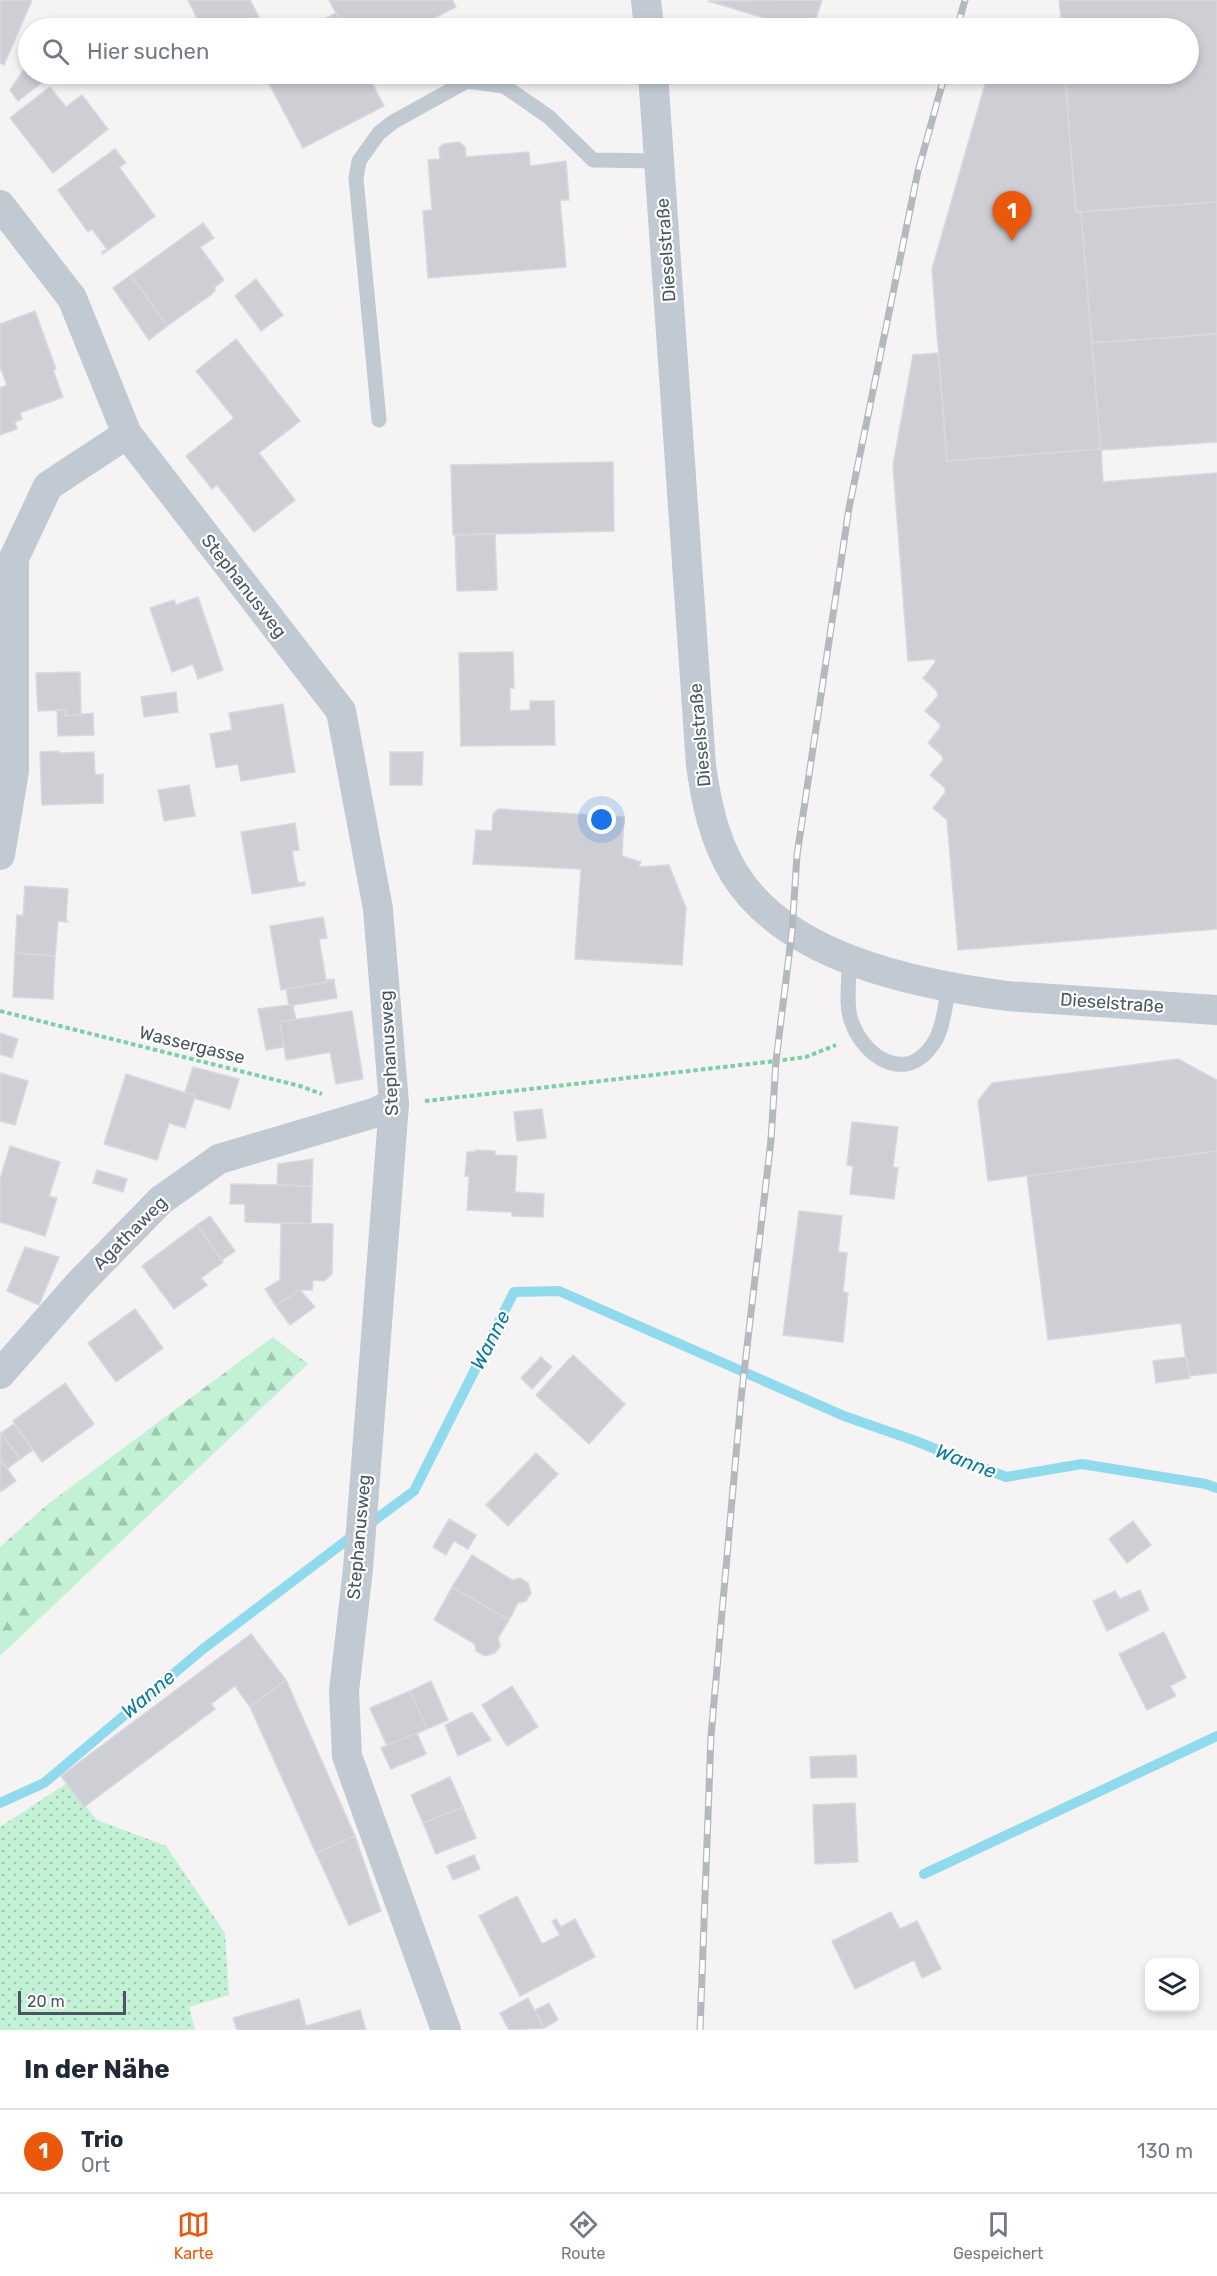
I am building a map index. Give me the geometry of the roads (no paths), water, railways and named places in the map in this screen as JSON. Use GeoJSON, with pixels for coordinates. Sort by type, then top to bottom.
{"type":"FeatureCollection","features":[{"type":"Feature","properties":{"kind":"street"},"geometry":{"type":"LineString","coordinates":[[646,0],[648,18]]}},
{"type":"Feature","properties":{"kind":"street","name":"Dieselstraße"},"geometry":{"type":"LineString","coordinates":[[653,84],[704,792],[712,824],[734,872],[748,892],[770,915],[792,931],[849,960],[905,977],[1007,996],[1217,1010]]}},
{"type":"Feature","properties":{"kind":"street","name":"Stephanusweg"},"geometry":{"type":"LineString","coordinates":[[0,205],[72,298],[127,434],[341,711],[378,909],[384,1109],[363,1497],[358,1569],[344,1691],[347,1756],[446,2030]]}},
{"type":"Feature","properties":{"kind":"street"},"geometry":{"type":"LineString","coordinates":[[0,855],[14,771],[14,558],[48,486],[127,434]]}},
{"type":"Feature","properties":{"kind":"street","name":"Agathaweg"},"geometry":{"type":"LineString","coordinates":[[0,1374],[79,1284],[161,1200],[219,1159],[384,1109]]}},
{"type":"Feature","properties":{"kind":"lane"},"geometry":{"type":"LineString","coordinates":[[379,420],[356,178],[360,161],[379,133],[393,122],[462,84]]}},
{"type":"Feature","properties":{"kind":"lane"},"geometry":{"type":"LineString","coordinates":[[489,84],[504,86],[549,117],[593,160],[660,161]]}},
{"type":"Feature","properties":{"kind":"lane"},"geometry":{"type":"LineString","coordinates":[[849,960],[851,1019],[871,1053],[885,1061],[899,1064],[912,1062],[926,1053],[934,1043],[941,1025],[949,986]]}},
{"type":"Feature","properties":{"kind":"waterway","name":"Wanne"},"geometry":{"type":"LineString","coordinates":[[368,1525],[414,1491],[514,1292],[559,1291],[844,1416],[913,1440],[1006,1477],[1082,1464],[1206,1484],[1217,1488]]}},
{"type":"Feature","properties":{"kind":"waterway","name":"Wanne"},"geometry":{"type":"LineString","coordinates":[[0,1803],[44,1783],[203,1649],[355,1534]]}},
{"type":"Feature","properties":{"kind":"waterway"},"geometry":{"type":"LineString","coordinates":[[924,1874],[1217,1736]]}},
{"type":"Feature","properties":{"kind":"railway"},"geometry":{"type":"LineString","coordinates":[[960,18],[965,0]]}},
{"type":"Feature","properties":{"kind":"railway"},"geometry":{"type":"LineString","coordinates":[[700,2030],[711,1736],[741,1399],[771,1140],[776,1061],[792,931],[797,855],[849,508],[918,171],[942,84]]}},
{"type":"Feature","properties":{"kind":"place","name":"Trio"},"geometry":{"type":"Point","coordinates":[1012,241]}}]}
